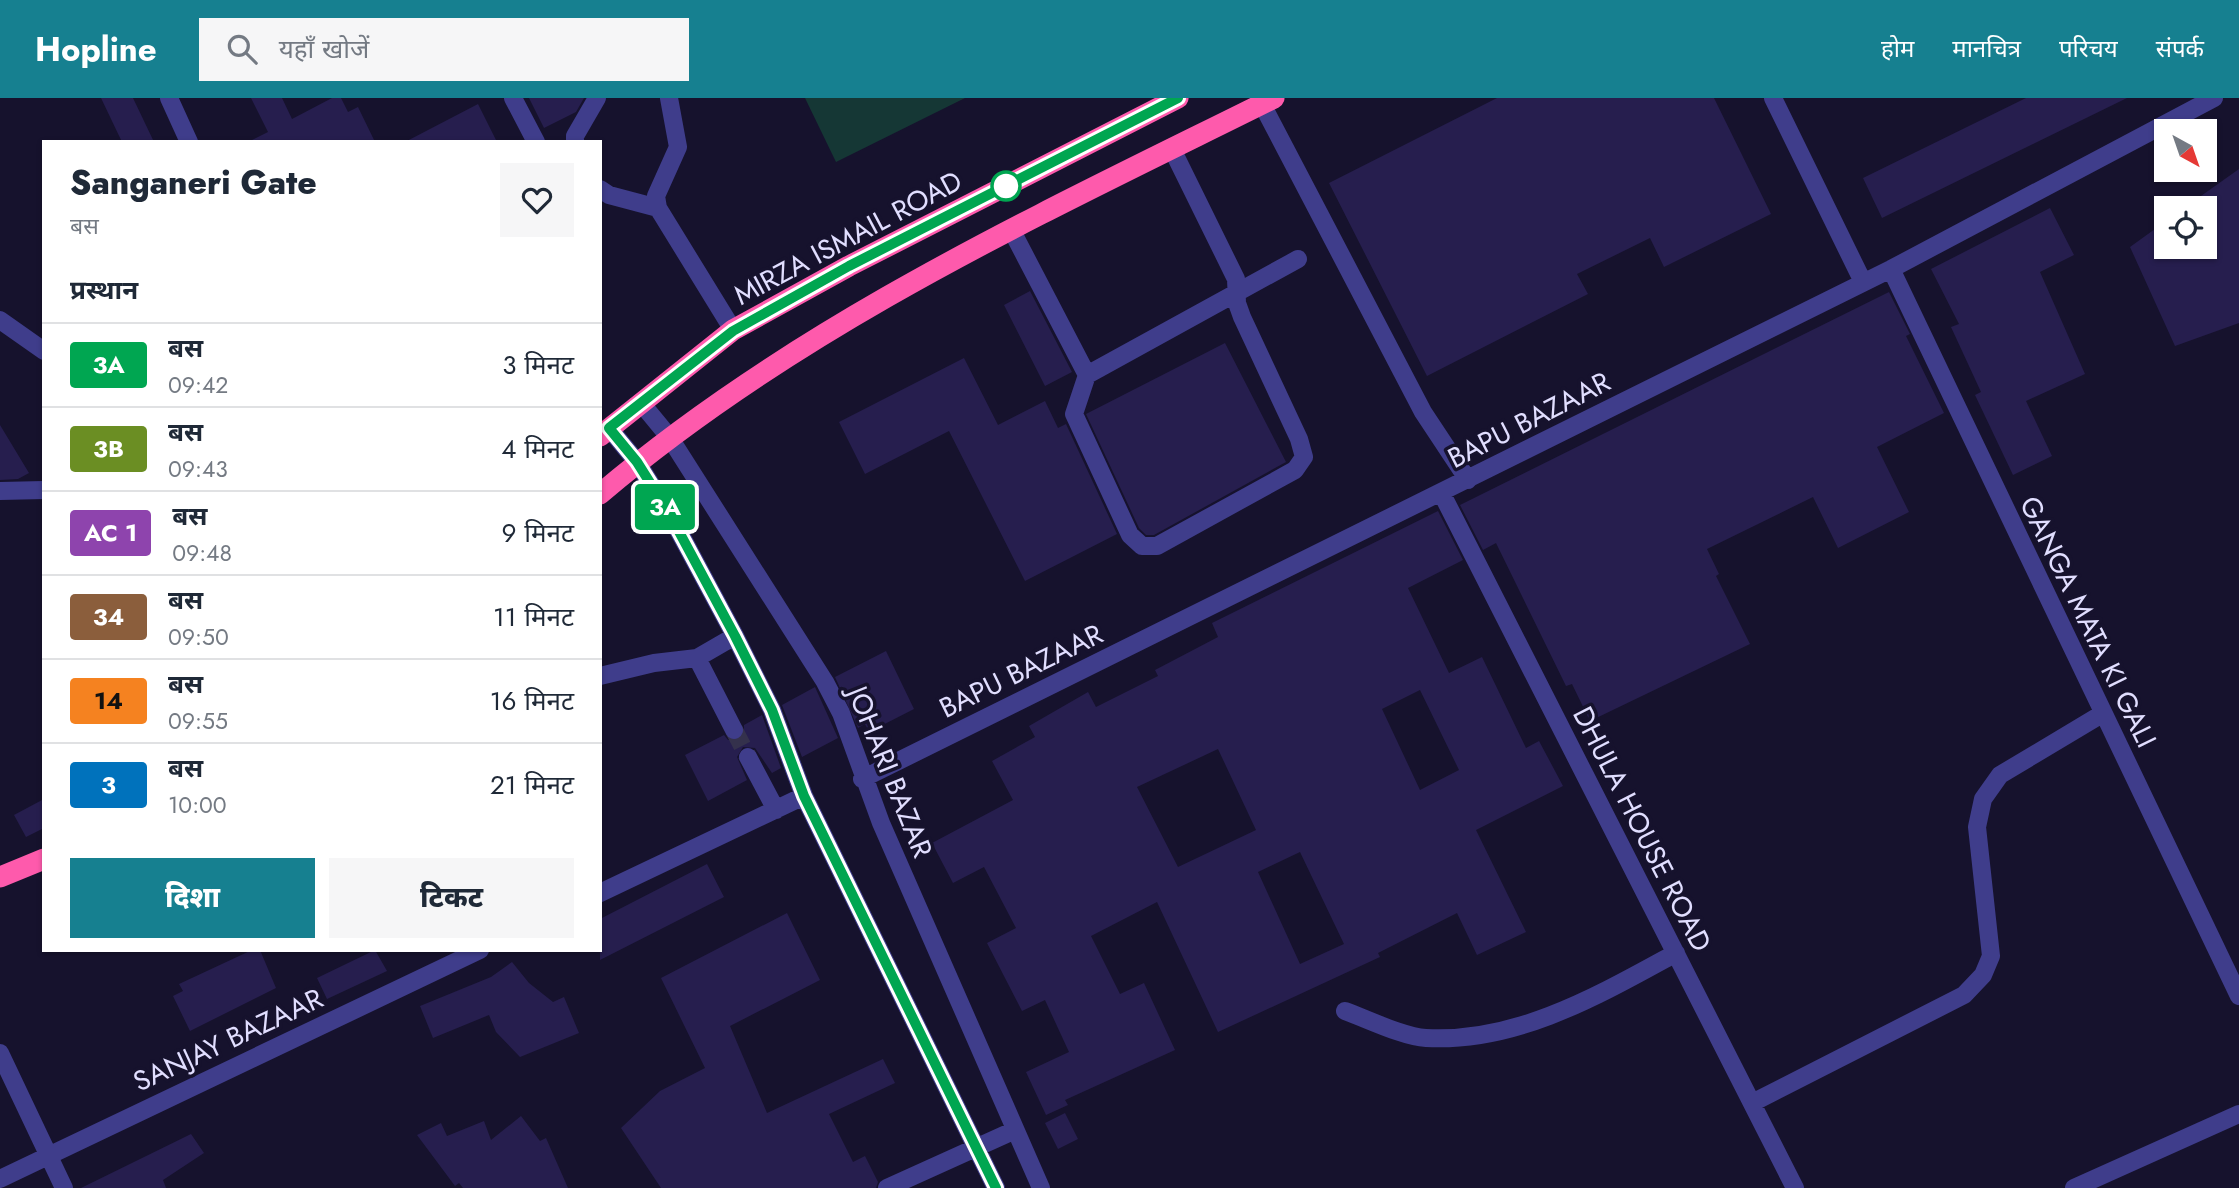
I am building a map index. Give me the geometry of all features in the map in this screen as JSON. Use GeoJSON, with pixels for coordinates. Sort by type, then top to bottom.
{"type":"FeatureCollection","features":[{"type":"Feature","properties":{"kind":"highway","name":"MIRZA ISMAIL ROAD"},"geometry":{"type":"LineString","coordinates":[[605,432],[733,331],[849,266],[1178,98]]}},
{"type":"Feature","properties":{"kind":"highway"},"geometry":{"type":"LineString","coordinates":[[602,492],[637,462],[772,364],[866,309],[1012,231],[1268,101]]}},
{"type":"Feature","properties":{"kind":"highway"},"geometry":{"type":"LineString","coordinates":[[0,877],[42,860]]}},
{"type":"Feature","properties":{"kind":"street"},"geometry":{"type":"LineString","coordinates":[[169,98],[189,140]]}},
{"type":"Feature","properties":{"kind":"street"},"geometry":{"type":"LineString","coordinates":[[513,98],[535,140]]}},
{"type":"Feature","properties":{"kind":"street"},"geometry":{"type":"LineString","coordinates":[[575,140],[597,98]]}},
{"type":"Feature","properties":{"kind":"street"},"geometry":{"type":"LineString","coordinates":[[669,98],[678,147],[656,196],[658,208],[733,331]]}},
{"type":"Feature","properties":{"kind":"street"},"geometry":{"type":"LineString","coordinates":[[1773,98],[1863,282]]}},
{"type":"Feature","properties":{"kind":"street","name":"BAPU BAZAAR"},"geometry":{"type":"LineString","coordinates":[[862,779],[1442,494],[1891,269],[2214,98]]}},
{"type":"Feature","properties":{"kind":"street"},"geometry":{"type":"LineString","coordinates":[[1268,101],[1423,412],[1468,480]]}},
{"type":"Feature","properties":{"kind":"street"},"geometry":{"type":"LineString","coordinates":[[1172,149],[1236,279],[1239,292],[1237,303],[1242,317],[1299,439],[1304,457],[1295,470],[1157,546],[1142,546],[1130,535],[1074,414],[1087,375],[1239,292],[1298,259]]}},
{"type":"Feature","properties":{"kind":"street"},"geometry":{"type":"LineString","coordinates":[[602,190],[609,195],[658,208]]}},
{"type":"Feature","properties":{"kind":"street"},"geometry":{"type":"LineString","coordinates":[[1012,231],[1087,375]]}},
{"type":"Feature","properties":{"kind":"street","name":"GANGA MATA KI GALI"},"geometry":{"type":"LineString","coordinates":[[1891,269],[2239,996]]}},
{"type":"Feature","properties":{"kind":"street"},"geometry":{"type":"LineString","coordinates":[[0,320],[42,350]]}},
{"type":"Feature","properties":{"kind":"street","name":"JOHARI BAZAR"},"geometry":{"type":"LineString","coordinates":[[642,404],[670,438],[825,682],[841,713],[862,779],[1013,1131],[1041,1188]]}},
{"type":"Feature","properties":{"kind":"street"},"geometry":{"type":"LineString","coordinates":[[605,432],[637,462],[669,513],[735,636],[772,710],[804,796],[996,1188]]}},
{"type":"Feature","properties":{"kind":"street"},"geometry":{"type":"LineString","coordinates":[[0,491],[42,490]]}},
{"type":"Feature","properties":{"kind":"street","name":"DHULA HOUSE ROAD"},"geometry":{"type":"LineString","coordinates":[[1442,494],[1795,1188]]}},
{"type":"Feature","properties":{"kind":"street"},"geometry":{"type":"LineString","coordinates":[[602,676],[654,663],[697,658],[735,636]]}},
{"type":"Feature","properties":{"kind":"street"},"geometry":{"type":"LineString","coordinates":[[697,658],[734,730]]}},
{"type":"Feature","properties":{"kind":"street"},"geometry":{"type":"LineString","coordinates":[[1752,1103],[1964,995],[1983,975],[1991,956],[1978,827],[1983,799],[2000,775],[2102,714]]}},
{"type":"Feature","properties":{"kind":"street"},"geometry":{"type":"LineString","coordinates":[[748,757],[776,810]]}},
{"type":"Feature","properties":{"kind":"street"},"geometry":{"type":"LineString","coordinates":[[602,892],[804,796]]}},
{"type":"Feature","properties":{"kind":"street","name":"SANJAY BAZAAR"},"geometry":{"type":"LineString","coordinates":[[0,1179],[476,952]]}},
{"type":"Feature","properties":{"kind":"street"},"geometry":{"type":"LineString","coordinates":[[1345,1011],[1424,1038],[1509,1032],[1606,991],[1676,953]]}},
{"type":"Feature","properties":{"kind":"street"},"geometry":{"type":"LineString","coordinates":[[0,1052],[64,1188]]}},
{"type":"Feature","properties":{"kind":"street"},"geometry":{"type":"LineString","coordinates":[[2074,1188],[2239,1114]]}},
{"type":"Feature","properties":{"kind":"street"},"geometry":{"type":"LineString","coordinates":[[887,1188],[1013,1131]]}},
{"type":"Feature","properties":{"kind":"green space"},"geometry":{"type":"Polygon","coordinates":[[[805,98],[965,98],[836,162],[805,98]]]}},
{"type":"Feature","properties":{"kind":"building"},"geometry":{"type":"Polygon","coordinates":[[[101,98],[133,98],[153,140],[121,140],[101,98]]]}},
{"type":"Feature","properties":{"kind":"building"},"geometry":{"type":"Polygon","coordinates":[[[251,98],[282,98],[292,119],[332,98],[341,98],[348,112],[358,107],[374,140],[252,140],[268,132],[251,98]]]}},
{"type":"Feature","properties":{"kind":"building"},"geometry":{"type":"Polygon","coordinates":[[[529,98],[584,98],[576,112],[544,128],[529,98]]]}},
{"type":"Feature","properties":{"kind":"building"},"geometry":{"type":"Polygon","coordinates":[[[1497,98],[1714,98],[1771,214],[1664,267],[1650,238],[1577,274],[1588,294],[1427,376],[1329,183],[1497,98]]]}},
{"type":"Feature","properties":{"kind":"building"},"geometry":{"type":"Polygon","coordinates":[[[2026,98],[2127,98],[1882,218],[1863,178],[2026,98]]]}},
{"type":"Feature","properties":{"kind":"building"},"geometry":{"type":"Polygon","coordinates":[[[478,104],[496,140],[409,140],[478,104]]]}},
{"type":"Feature","properties":{"kind":"building"},"geometry":{"type":"Polygon","coordinates":[[[2239,169],[2239,323],[2175,346],[2130,247],[2154,230],[2154,259],[2217,259],[2217,196],[2201,196],[2239,169]]]}},
{"type":"Feature","properties":{"kind":"building"},"geometry":{"type":"Polygon","coordinates":[[[2050,208],[2074,255],[2040,272],[2085,374],[2026,401],[2052,456],[2013,475],[1975,395],[1981,392],[1951,327],[1959,324],[1931,269],[2050,208]]]}},
{"type":"Feature","properties":{"kind":"building"},"geometry":{"type":"Polygon","coordinates":[[[1030,291],[1072,372],[1045,386],[1004,305],[1030,291]]]}},
{"type":"Feature","properties":{"kind":"building"},"geometry":{"type":"Polygon","coordinates":[[[1889,292],[1910,334],[1906,336],[1944,413],[1877,447],[1909,512],[1838,548],[1813,497],[1707,549],[1719,574],[1716,576],[1750,644],[1590,721],[1572,684],[1566,686],[1496,543],[1483,550],[1460,505],[1889,292]]]}},
{"type":"Feature","properties":{"kind":"building"},"geometry":{"type":"Polygon","coordinates":[[[1225,343],[1286,462],[1154,535],[1146,535],[1139,528],[1086,414],[1225,343]]]}},
{"type":"Feature","properties":{"kind":"building"},"geometry":{"type":"Polygon","coordinates":[[[964,358],[998,425],[1045,401],[1058,428],[1066,424],[1117,534],[1025,581],[949,431],[865,474],[839,422],[964,358]]]}},
{"type":"Feature","properties":{"kind":"building"},"geometry":{"type":"Polygon","coordinates":[[[0,425],[29,473],[18,479],[0,480],[0,425]]]}},
{"type":"Feature","properties":{"kind":"building"},"geometry":{"type":"Polygon","coordinates":[[[1438,511],[1463,560],[1408,588],[1449,673],[1482,657],[1526,748],[1539,741],[1563,786],[1476,830],[1526,932],[1477,955],[1457,913],[1378,953],[1380,957],[1218,1032],[1157,902],[1091,936],[1120,994],[1144,983],[1175,1050],[1065,1100],[1068,1105],[1046,1115],[1026,1072],[1069,1052],[1045,1000],[1022,1011],[987,943],[1016,928],[984,867],[953,883],[932,843],[1013,800],[992,761],[1035,737],[1029,726],[1088,692],[1096,707],[1158,676],[1155,670],[1218,637],[1212,623],[1438,511]],[[1420,690],[1382,709],[1420,790],[1459,770],[1420,690]],[[1218,749],[1137,787],[1178,867],[1256,830],[1218,749]],[[1300,852],[1258,872],[1300,964],[1344,944],[1300,852]]]}},
{"type":"Feature","properties":{"kind":"building"},"geometry":{"type":"Polygon","coordinates":[[[886,651],[914,709],[869,732],[865,724],[858,728],[835,677],[886,651]]]}},
{"type":"Feature","properties":{"kind":"building"},"geometry":{"type":"Polygon","coordinates":[[[815,687],[838,738],[802,757],[782,705],[815,687]]]}},
{"type":"Feature","properties":{"kind":"building"},"geometry":{"type":"Polygon","coordinates":[[[762,715],[781,768],[772,773],[755,748],[743,747],[737,757],[747,780],[708,801],[685,755],[724,735],[728,740],[739,740],[744,736],[744,725],[762,715]]]}},
{"type":"Feature","properties":{"kind":"building"},"geometry":{"type":"Polygon","coordinates":[[[42,800],[42,829],[26,837],[14,815],[42,800]]]}},
{"type":"Feature","properties":{"kind":"building"},"geometry":{"type":"Polygon","coordinates":[[[707,864],[724,897],[600,960],[602,918],[707,864]]]}},
{"type":"Feature","properties":{"kind":"building"},"geometry":{"type":"Polygon","coordinates":[[[787,913],[820,980],[730,1026],[767,1113],[883,1059],[895,1083],[829,1114],[853,1162],[865,1156],[878,1182],[876,1188],[661,1188],[621,1128],[660,1091],[705,1068],[661,978],[787,913]]]}},
{"type":"Feature","properties":{"kind":"building"},"geometry":{"type":"Polygon","coordinates":[[[248,952],[261,952],[276,988],[190,1031],[173,996],[183,991],[179,984],[248,952]]]}},
{"type":"Feature","properties":{"kind":"building"},"geometry":{"type":"Polygon","coordinates":[[[371,952],[376,952],[387,971],[327,999],[317,978],[371,952]]]}},
{"type":"Feature","properties":{"kind":"building"},"geometry":{"type":"Polygon","coordinates":[[[512,962],[529,983],[553,1002],[564,997],[579,1033],[520,1057],[496,1032],[489,1015],[433,1038],[420,1006],[491,977],[512,962]]]}},
{"type":"Feature","properties":{"kind":"building"},"geometry":{"type":"Polygon","coordinates":[[[1065,1113],[1078,1139],[1058,1149],[1045,1123],[1065,1113]]]}},
{"type":"Feature","properties":{"kind":"building"},"geometry":{"type":"Polygon","coordinates":[[[521,1116],[540,1141],[546,1138],[568,1188],[463,1188],[459,1183],[455,1186],[417,1135],[441,1123],[447,1136],[484,1121],[491,1140],[521,1116]]]}},
{"type":"Feature","properties":{"kind":"building"},"geometry":{"type":"Polygon","coordinates":[[[191,1134],[204,1153],[163,1180],[166,1188],[81,1188],[191,1134]]]}},
{"type":"Feature","properties":{"kind":"tunnel"},"geometry":{"type":"LineString","coordinates":[[734,730],[748,757]]}},
{"type":"Feature","properties":{"kind":"bus line","name":"3A"},"geometry":{"type":"LineString","coordinates":[[996,1188],[804,796],[772,710],[735,636],[669,513],[637,462],[609,428],[733,331],[849,266],[1178,98]]}}]}
